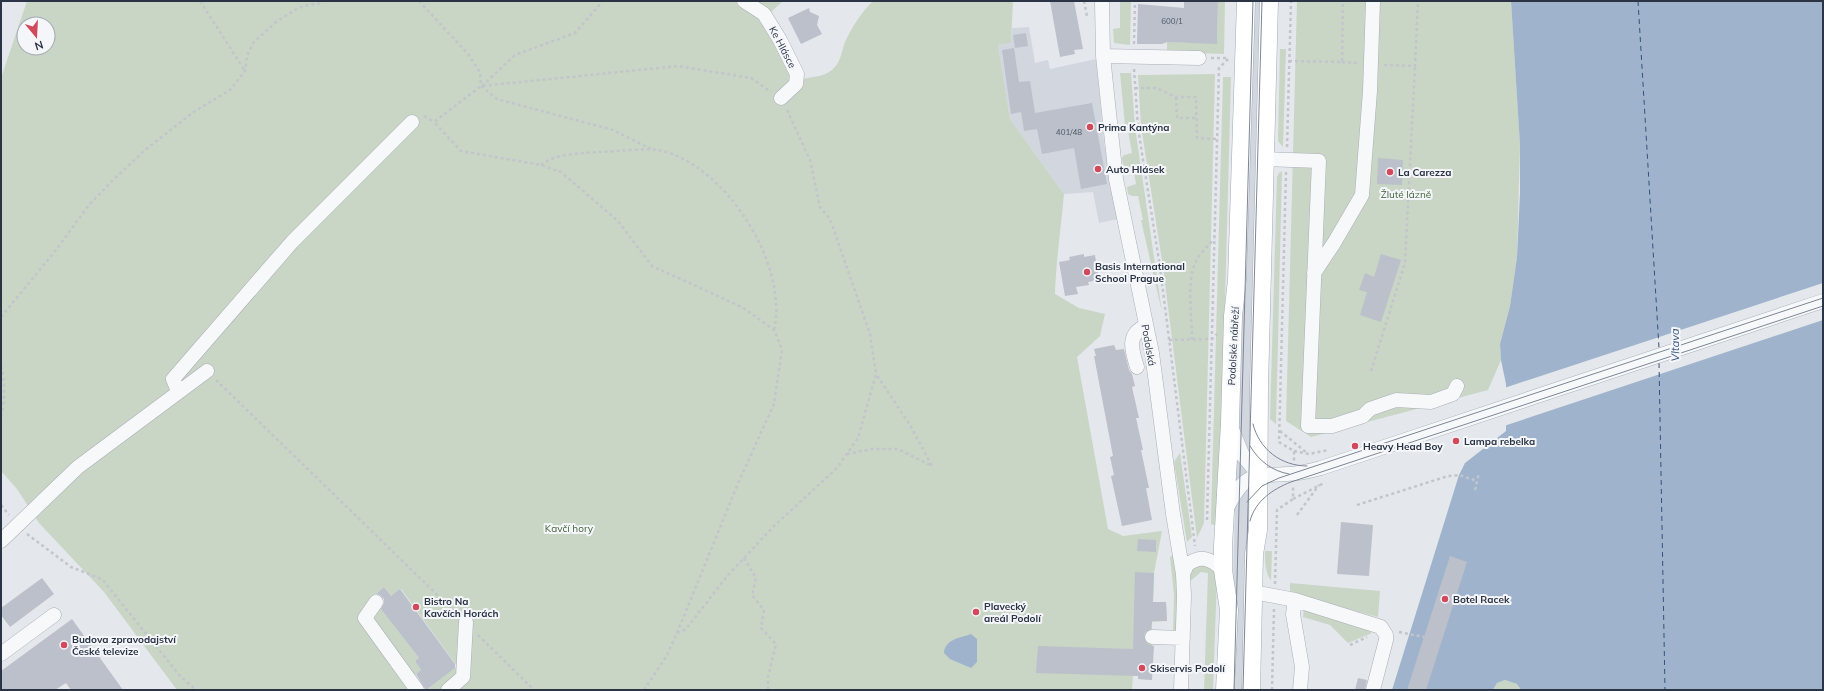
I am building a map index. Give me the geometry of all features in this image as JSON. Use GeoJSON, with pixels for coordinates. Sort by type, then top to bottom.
{"type":"FeatureCollection","features":[{"type":"Feature","properties":{"kind":"main road","name":"Podolské nábřeží"},"geometry":{"type":"LineString","coordinates":[[1225,690],[1229,610],[1223,570],[1233,316],[1237,280],[1246,1]]}},
{"type":"Feature","properties":{"kind":"main road"},"geometry":{"type":"LineString","coordinates":[[1251,690],[1254,554],[1258,530],[1269,1]]}},
{"type":"Feature","properties":{"kind":"street","name":"Ke Hlásce"},"geometry":{"type":"LineString","coordinates":[[744,1],[764,14],[774,29],[797,74],[796,84],[781,98]]}},
{"type":"Feature","properties":{"kind":"street","name":"Podolská"},"geometry":{"type":"LineString","coordinates":[[1102,1],[1103,56],[1116,179],[1152,353],[1173,514],[1183,574],[1181,690]]}},
{"type":"Feature","properties":{"kind":"street"},"geometry":{"type":"LineString","coordinates":[[1314,273],[1334,243],[1362,195],[1371,64],[1373,1]]}},
{"type":"Feature","properties":{"kind":"street"},"geometry":{"type":"LineString","coordinates":[[1103,56],[1199,58]]}},
{"type":"Feature","properties":{"kind":"street"},"geometry":{"type":"LineString","coordinates":[[178,391],[173,379],[196,352],[292,242],[412,122]]}},
{"type":"Feature","properties":{"kind":"street"},"geometry":{"type":"LineString","coordinates":[[1265,159],[1319,161],[1308,426],[1332,426],[1363,416],[1370,408],[1396,400],[1431,402],[1453,394],[1457,386]]}},
{"type":"Feature","properties":{"kind":"street"},"geometry":{"type":"LineString","coordinates":[[1225,511],[1236,491],[1249,479],[1259,475],[1306,472],[1823,301]]}},
{"type":"Feature","properties":{"kind":"street"},"geometry":{"type":"LineString","coordinates":[[1137,367],[1132,350],[1133,337],[1138,329],[1146,326]]}},
{"type":"Feature","properties":{"kind":"street"},"geometry":{"type":"LineString","coordinates":[[1,541],[78,467],[178,391],[207,371]]}},
{"type":"Feature","properties":{"kind":"street"},"geometry":{"type":"LineString","coordinates":[[1230,422],[1234,437],[1243,456],[1259,475]]}},
{"type":"Feature","properties":{"kind":"street"},"geometry":{"type":"LineString","coordinates":[[1183,574],[1187,565],[1202,558],[1210,559],[1223,570]]}},
{"type":"Feature","properties":{"kind":"street"},"geometry":{"type":"LineString","coordinates":[[1253,592],[1295,600],[1382,627],[1386,635],[1386,640],[1374,690]]}},
{"type":"Feature","properties":{"kind":"street"},"geometry":{"type":"LineString","coordinates":[[1295,600],[1293,614],[1302,667],[1300,690]]}},
{"type":"Feature","properties":{"kind":"street"},"geometry":{"type":"LineString","coordinates":[[376,602],[365,618],[417,690]]}},
{"type":"Feature","properties":{"kind":"street"},"geometry":{"type":"LineString","coordinates":[[1,654],[54,616]]}},
{"type":"Feature","properties":{"kind":"street"},"geometry":{"type":"LineString","coordinates":[[448,690],[463,677],[466,622]]}},
{"type":"Feature","properties":{"kind":"street"},"geometry":{"type":"LineString","coordinates":[[1152,637],[1183,638]]}},
{"type":"Feature","properties":{"kind":"path"},"geometry":{"type":"LineString","coordinates":[[200,1],[245,71]]}},
{"type":"Feature","properties":{"kind":"path"},"geometry":{"type":"LineString","coordinates":[[1,317],[56,250],[88,206],[112,181],[144,150],[195,111],[230,90],[245,71],[247,56],[253,43],[276,22],[298,8],[311,4],[318,4],[322,1]]}},
{"type":"Feature","properties":{"kind":"path"},"geometry":{"type":"LineString","coordinates":[[419,1],[468,54],[480,72],[481,86],[497,99],[613,130],[654,151]]}},
{"type":"Feature","properties":{"kind":"path"},"geometry":{"type":"LineString","coordinates":[[603,1],[575,33],[514,55],[481,86],[434,122],[461,151],[541,165],[561,172],[618,222],[652,266],[742,307],[774,330],[782,349],[774,404],[739,481],[677,633],[666,656],[644,690]]}},
{"type":"Feature","properties":{"kind":"path"},"geometry":{"type":"LineString","coordinates":[[1135,1],[1133,57],[1138,128],[1160,267],[1196,547]]}},
{"type":"Feature","properties":{"kind":"path"},"geometry":{"type":"LineString","coordinates":[[1279,442],[1291,1]]}},
{"type":"Feature","properties":{"kind":"path"},"geometry":{"type":"LineString","coordinates":[[1289,61],[1342,62],[1343,1]]}},
{"type":"Feature","properties":{"kind":"path"},"geometry":{"type":"LineString","coordinates":[[1371,371],[1405,263],[1418,1]]}},
{"type":"Feature","properties":{"kind":"path"},"geometry":{"type":"LineString","coordinates":[[1207,528],[1219,68],[1229,58],[1229,51]]}},
{"type":"Feature","properties":{"kind":"path"},"geometry":{"type":"LineString","coordinates":[[1371,64],[1415,66]]}},
{"type":"Feature","properties":{"kind":"path"},"geometry":{"type":"LineString","coordinates":[[481,86],[678,66],[751,78],[781,98],[810,160],[820,208],[830,219],[870,334],[876,374],[858,438],[837,468],[774,526],[728,575],[686,629],[677,633]]}},
{"type":"Feature","properties":{"kind":"path"},"geometry":{"type":"LineString","coordinates":[[1135,88],[1156,88],[1176,96],[1196,97],[1197,138],[1217,139]]}},
{"type":"Feature","properties":{"kind":"path"},"geometry":{"type":"LineString","coordinates":[[1176,96],[1177,118],[1196,118]]}},
{"type":"Feature","properties":{"kind":"path"},"geometry":{"type":"LineString","coordinates":[[541,165],[550,159],[587,153],[661,151],[676,157],[708,175],[727,193],[755,234],[767,261],[775,293],[776,318],[774,330]]}},
{"type":"Feature","properties":{"kind":"path"},"geometry":{"type":"LineString","coordinates":[[1192,340],[1192,271],[1197,260],[1214,239]]}},
{"type":"Feature","properties":{"kind":"path"},"geometry":{"type":"LineString","coordinates":[[1169,340],[1212,339]]}},
{"type":"Feature","properties":{"kind":"path"},"geometry":{"type":"LineString","coordinates":[[1,366],[3,376],[4,407],[1,417]]}},
{"type":"Feature","properties":{"kind":"path"},"geometry":{"type":"LineString","coordinates":[[207,371],[534,690]]}},
{"type":"Feature","properties":{"kind":"path"},"geometry":{"type":"LineString","coordinates":[[847,454],[872,449],[898,449],[932,466],[910,425],[876,374]]}},
{"type":"Feature","properties":{"kind":"path"},"geometry":{"type":"LineString","coordinates":[[1280,431],[1309,454],[1294,451]]}},
{"type":"Feature","properties":{"kind":"path"},"geometry":{"type":"LineString","coordinates":[[1475,490],[1480,473]]}},
{"type":"Feature","properties":{"kind":"path"},"geometry":{"type":"LineString","coordinates":[[1357,504],[1448,476],[1459,476],[1477,481]]}},
{"type":"Feature","properties":{"kind":"path"},"geometry":{"type":"LineString","coordinates":[[1293,499],[1320,485],[1297,516]]}},
{"type":"Feature","properties":{"kind":"path"},"geometry":{"type":"LineString","coordinates":[[1275,585],[1278,510]]}},
{"type":"Feature","properties":{"kind":"path"},"geometry":{"type":"LineString","coordinates":[[17,525],[71,567],[102,579],[180,676],[196,690]]}},
{"type":"Feature","properties":{"kind":"path"},"geometry":{"type":"LineString","coordinates":[[744,558],[756,578],[752,595],[764,610],[761,628],[776,644],[768,677],[768,690]]}},
{"type":"Feature","properties":{"kind":"path"},"geometry":{"type":"LineString","coordinates":[[1272,690],[1274,603]]}},
{"type":"Feature","properties":{"kind":"path"},"geometry":{"type":"LineString","coordinates":[[1404,632],[1424,637]]}},
{"type":"Feature","properties":{"kind":"path"},"geometry":{"type":"LineString","coordinates":[[1350,645],[1374,635]]}},
{"type":"Feature","properties":{"kind":"shaded area"},"geometry":{"type":"Polygon","coordinates":[[[1249,1],[1265,1],[1247,690],[1230,690],[1249,1]]]}},
{"type":"Feature","properties":{"kind":"shaded area"},"geometry":{"type":"Polygon","coordinates":[[[1029,27],[1035,63],[1048,60],[1050,69],[1096,59],[1104,143],[1118,219],[1099,223],[1093,192],[1064,194],[1010,119],[998,45],[1011,43],[1012,28],[1029,27]]]}},
{"type":"Feature","properties":{"kind":"green space","name":"Kavčí hory"},"geometry":{"type":"Polygon","coordinates":[[[27,1],[783,1],[771,12],[791,48],[802,79],[825,74],[835,67],[839,61],[845,42],[851,31],[861,15],[873,1],[1013,1],[1011,43],[998,45],[1010,119],[1064,194],[1057,256],[1055,294],[1079,308],[1105,314],[1100,336],[1077,357],[1108,529],[1123,536],[1162,531],[1154,573],[1153,602],[1166,602],[1167,621],[1152,622],[1152,680],[1139,679],[1138,676],[1133,676],[1132,690],[426,690],[457,666],[401,589],[391,596],[384,587],[372,597],[419,658],[415,661],[421,670],[412,677],[423,690],[177,690],[104,592],[39,523],[17,489],[1,471],[1,78],[16,34],[16,56],[56,56],[56,16],[22,16],[27,1]]]}},
{"type":"Feature","properties":{"kind":"green space"},"geometry":{"type":"Polygon","coordinates":[[[1120,1],[1131,1],[1130,45],[1114,43],[1113,29],[1120,28],[1120,1]]]}},
{"type":"Feature","properties":{"kind":"green space"},"geometry":{"type":"Polygon","coordinates":[[[1218,1],[1225,1],[1224,54],[1167,52],[1167,42],[1217,43],[1218,1]]]}},
{"type":"Feature","properties":{"kind":"green space","name":"Žluté lázně"},"geometry":{"type":"Polygon","coordinates":[[[1297,1],[1511,1],[1520,145],[1517,257],[1510,306],[1500,344],[1501,360],[1488,390],[1311,437],[1286,421],[1297,1]]]}},
{"type":"Feature","properties":{"kind":"green space"},"geometry":{"type":"Polygon","coordinates":[[[1280,49],[1286,49],[1283,147],[1278,141],[1280,49]]]}},
{"type":"Feature","properties":{"kind":"green space"},"geometry":{"type":"Polygon","coordinates":[[[1120,73],[1131,73],[1135,127],[1162,312],[1141,220],[1143,220],[1138,196],[1128,194],[1127,187],[1136,184],[1133,167],[1126,167],[1123,165],[1122,158],[1124,155],[1132,153],[1127,125],[1125,125],[1120,73]]]}},
{"type":"Feature","properties":{"kind":"green space"},"geometry":{"type":"Polygon","coordinates":[[[1215,74],[1204,523],[1197,538],[1163,267],[1141,126],[1138,75],[1215,74]]]}},
{"type":"Feature","properties":{"kind":"green space"},"geometry":{"type":"Polygon","coordinates":[[[1223,77],[1231,77],[1219,526],[1211,524],[1211,520],[1223,77]]]}},
{"type":"Feature","properties":{"kind":"green space"},"geometry":{"type":"Polygon","coordinates":[[[1282,171],[1276,424],[1270,419],[1277,177],[1282,171]]]}},
{"type":"Feature","properties":{"kind":"green space"},"geometry":{"type":"Polygon","coordinates":[[[1180,453],[1192,537],[1187,542],[1174,462],[1180,453]]]}},
{"type":"Feature","properties":{"kind":"green space"},"geometry":{"type":"Polygon","coordinates":[[[1265,551],[1272,551],[1271,581],[1266,570],[1265,551]]]}},
{"type":"Feature","properties":{"kind":"green space"},"geometry":{"type":"Polygon","coordinates":[[[1175,554],[1179,581],[1178,628],[1173,632],[1174,595],[1170,557],[1175,554]]]}},
{"type":"Feature","properties":{"kind":"green space"},"geometry":{"type":"Polygon","coordinates":[[[1198,564],[1212,566],[1217,576],[1213,690],[1204,690],[1208,573],[1201,572],[1188,583],[1190,570],[1198,564]]]}},
{"type":"Feature","properties":{"kind":"green space"},"geometry":{"type":"Polygon","coordinates":[[[1290,583],[1380,591],[1378,617],[1290,594],[1290,583]]]}},
{"type":"Feature","properties":{"kind":"green space"},"geometry":{"type":"Polygon","coordinates":[[[1304,609],[1366,629],[1372,633],[1348,643],[1330,625],[1303,617],[1304,609]]]}},
{"type":"Feature","properties":{"kind":"green space"},"geometry":{"type":"Polygon","coordinates":[[[1505,680],[1517,684],[1521,690],[1493,690],[1497,683],[1505,680]]]}},
{"type":"Feature","properties":{"kind":"water","name":"Vltava"},"geometry":{"type":"Polygon","coordinates":[[[1511,1],[1823,1],[1823,690],[1521,690],[1517,684],[1505,680],[1497,683],[1493,690],[1392,690],[1459,475],[1465,463],[1506,431],[1506,384],[1501,360],[1500,344],[1510,306],[1517,257],[1520,193],[1520,145],[1511,1]]]}},
{"type":"Feature","properties":{"kind":"water"},"geometry":{"type":"Polygon","coordinates":[[[971,634],[977,639],[977,662],[971,668],[950,659],[944,653],[945,648],[950,642],[971,634]]]}},
{"type":"Feature","properties":{"kind":"pier"},"geometry":{"type":"Polygon","coordinates":[[[1823,283],[1823,320],[1504,426],[1504,388],[1823,283]]]}},
{"type":"Feature","properties":{"kind":"building"},"geometry":{"type":"Polygon","coordinates":[[[1050,1],[1074,1],[1083,49],[1074,50],[1075,54],[1060,57],[1050,1]]]}},
{"type":"Feature","properties":{"kind":"building"},"geometry":{"type":"Polygon","coordinates":[[[1184,1],[1218,1],[1217,44],[1167,42],[1162,44],[1137,44],[1138,4],[1184,8],[1184,1]]]}},
{"type":"Feature","properties":{"kind":"building"},"geometry":{"type":"Polygon","coordinates":[[[809,8],[810,12],[819,16],[817,25],[822,34],[801,44],[788,18],[809,8]]]}},
{"type":"Feature","properties":{"kind":"building"},"geometry":{"type":"Polygon","coordinates":[[[1026,33],[1028,46],[1015,48],[1013,35],[1026,33]]]}},
{"type":"Feature","properties":{"kind":"building"},"geometry":{"type":"Polygon","coordinates":[[[1014,48],[1019,82],[1030,81],[1035,113],[1092,103],[1107,184],[1081,189],[1074,148],[1042,154],[1037,129],[1024,131],[1021,112],[1011,114],[1002,50],[1014,48]]]}},
{"type":"Feature","properties":{"kind":"building","name":"La Carezza"},"geometry":{"type":"Polygon","coordinates":[[[1378,158],[1403,160],[1402,185],[1377,184],[1378,158]]]}},
{"type":"Feature","properties":{"kind":"building"},"geometry":{"type":"Polygon","coordinates":[[[1084,254],[1084,257],[1095,255],[1099,280],[1088,282],[1089,285],[1076,287],[1078,294],[1065,296],[1059,262],[1070,260],[1069,257],[1084,254]]]}},
{"type":"Feature","properties":{"kind":"building"},"geometry":{"type":"Polygon","coordinates":[[[1381,254],[1401,260],[1381,322],[1360,315],[1367,292],[1359,290],[1365,273],[1374,277],[1381,254]]]}},
{"type":"Feature","properties":{"kind":"building"},"geometry":{"type":"Polygon","coordinates":[[[1114,345],[1116,350],[1124,349],[1135,386],[1132,387],[1139,418],[1136,418],[1149,488],[1146,488],[1152,520],[1122,526],[1111,476],[1114,475],[1110,457],[1113,456],[1094,356],[1096,356],[1094,349],[1114,345]]]}},
{"type":"Feature","properties":{"kind":"building"},"geometry":{"type":"Polygon","coordinates":[[[1341,522],[1373,525],[1369,576],[1337,574],[1341,522]]]}},
{"type":"Feature","properties":{"kind":"building"},"geometry":{"type":"Polygon","coordinates":[[[1138,539],[1156,540],[1156,552],[1137,551],[1138,539]]]}},
{"type":"Feature","properties":{"kind":"building","name":"Botel Racek"},"geometry":{"type":"Polygon","coordinates":[[[1450,556],[1467,562],[1426,690],[1407,690],[1450,556]]]}},
{"type":"Feature","properties":{"kind":"building"},"geometry":{"type":"Polygon","coordinates":[[[1135,572],[1154,573],[1153,602],[1166,602],[1167,621],[1152,621],[1151,629],[1145,632],[1144,636],[1147,644],[1154,646],[1152,680],[1138,679],[1138,676],[1036,673],[1038,646],[1133,649],[1135,572]]]}},
{"type":"Feature","properties":{"kind":"building"},"geometry":{"type":"Polygon","coordinates":[[[42,578],[54,594],[10,627],[1,615],[1,608],[42,578]]]}},
{"type":"Feature","properties":{"kind":"building"},"geometry":{"type":"Polygon","coordinates":[[[384,587],[391,596],[400,589],[455,664],[455,668],[426,690],[416,674],[421,670],[415,661],[419,658],[381,609],[384,599],[380,595],[376,594],[384,587]]]}},
{"type":"Feature","properties":{"kind":"building","name":"Budova zpravodajství České televize"},"geometry":{"type":"Polygon","coordinates":[[[72,619],[123,690],[71,690],[66,683],[55,690],[1,690],[1,671],[72,619]]]}},
{"type":"Feature","properties":{"kind":"building"},"geometry":{"type":"Polygon","coordinates":[[[1358,678],[1367,680],[1365,690],[1355,690],[1358,678]]]}},
{"type":"Feature","properties":{"kind":"ferry route"},"geometry":{"type":"LineString","coordinates":[[1638,1],[1659,348]]}},
{"type":"Feature","properties":{"kind":"ferry route"},"geometry":{"type":"LineString","coordinates":[[1659,363],[1665,690]]}},
{"type":"Feature","properties":{"kind":"tram line"},"geometry":{"type":"LineString","coordinates":[[1234,690],[1253,1]]}},
{"type":"Feature","properties":{"kind":"tram line"},"geometry":{"type":"LineString","coordinates":[[1243,690],[1262,1]]}},
{"type":"Feature","properties":{"kind":"tram line"},"geometry":{"type":"LineString","coordinates":[[1247,502],[1262,486],[1279,478],[1823,298]]}},
{"type":"Feature","properties":{"kind":"tram line"},"geometry":{"type":"LineString","coordinates":[[1250,521],[1252,514],[1260,502],[1271,492],[1291,482],[1823,306]]}},
{"type":"Feature","properties":{"kind":"tram line"},"geometry":{"type":"LineString","coordinates":[[1253,424],[1260,441],[1272,454],[1288,463],[1307,466]]}},
{"type":"Feature","properties":{"kind":"tram line"},"geometry":{"type":"LineString","coordinates":[[1250,446],[1266,464],[1283,473],[1289,474]]}},
{"type":"Feature","properties":{"kind":"place","name":"Prima Kantýna"},"geometry":{"type":"Point","coordinates":[1090,127]}},
{"type":"Feature","properties":{"kind":"place","name":"Auto Hlásek"},"geometry":{"type":"Point","coordinates":[1098,169]}},
{"type":"Feature","properties":{"kind":"place","name":"La Carezza"},"geometry":{"type":"Point","coordinates":[1390,172]}},
{"type":"Feature","properties":{"kind":"place","name":"Basis International School Prague"},"geometry":{"type":"Point","coordinates":[1087,272]}},
{"type":"Feature","properties":{"kind":"place","name":"Lampa rebelka"},"geometry":{"type":"Point","coordinates":[1456,441]}},
{"type":"Feature","properties":{"kind":"place","name":"Heavy Head Boy"},"geometry":{"type":"Point","coordinates":[1355,446]}},
{"type":"Feature","properties":{"kind":"place","name":"Botel Racek"},"geometry":{"type":"Point","coordinates":[1445,599]}},
{"type":"Feature","properties":{"kind":"place","name":"Bistro Na Kavčích Horách"},"geometry":{"type":"Point","coordinates":[416,607]}},
{"type":"Feature","properties":{"kind":"place","name":"Plavecký areál Podolí"},"geometry":{"type":"Point","coordinates":[976,612]}},
{"type":"Feature","properties":{"kind":"place","name":"Budova zpravodajství České televize"},"geometry":{"type":"Point","coordinates":[64,645]}},
{"type":"Feature","properties":{"kind":"place","name":"Skiservis Podolí"},"geometry":{"type":"Point","coordinates":[1142,668]}}]}
